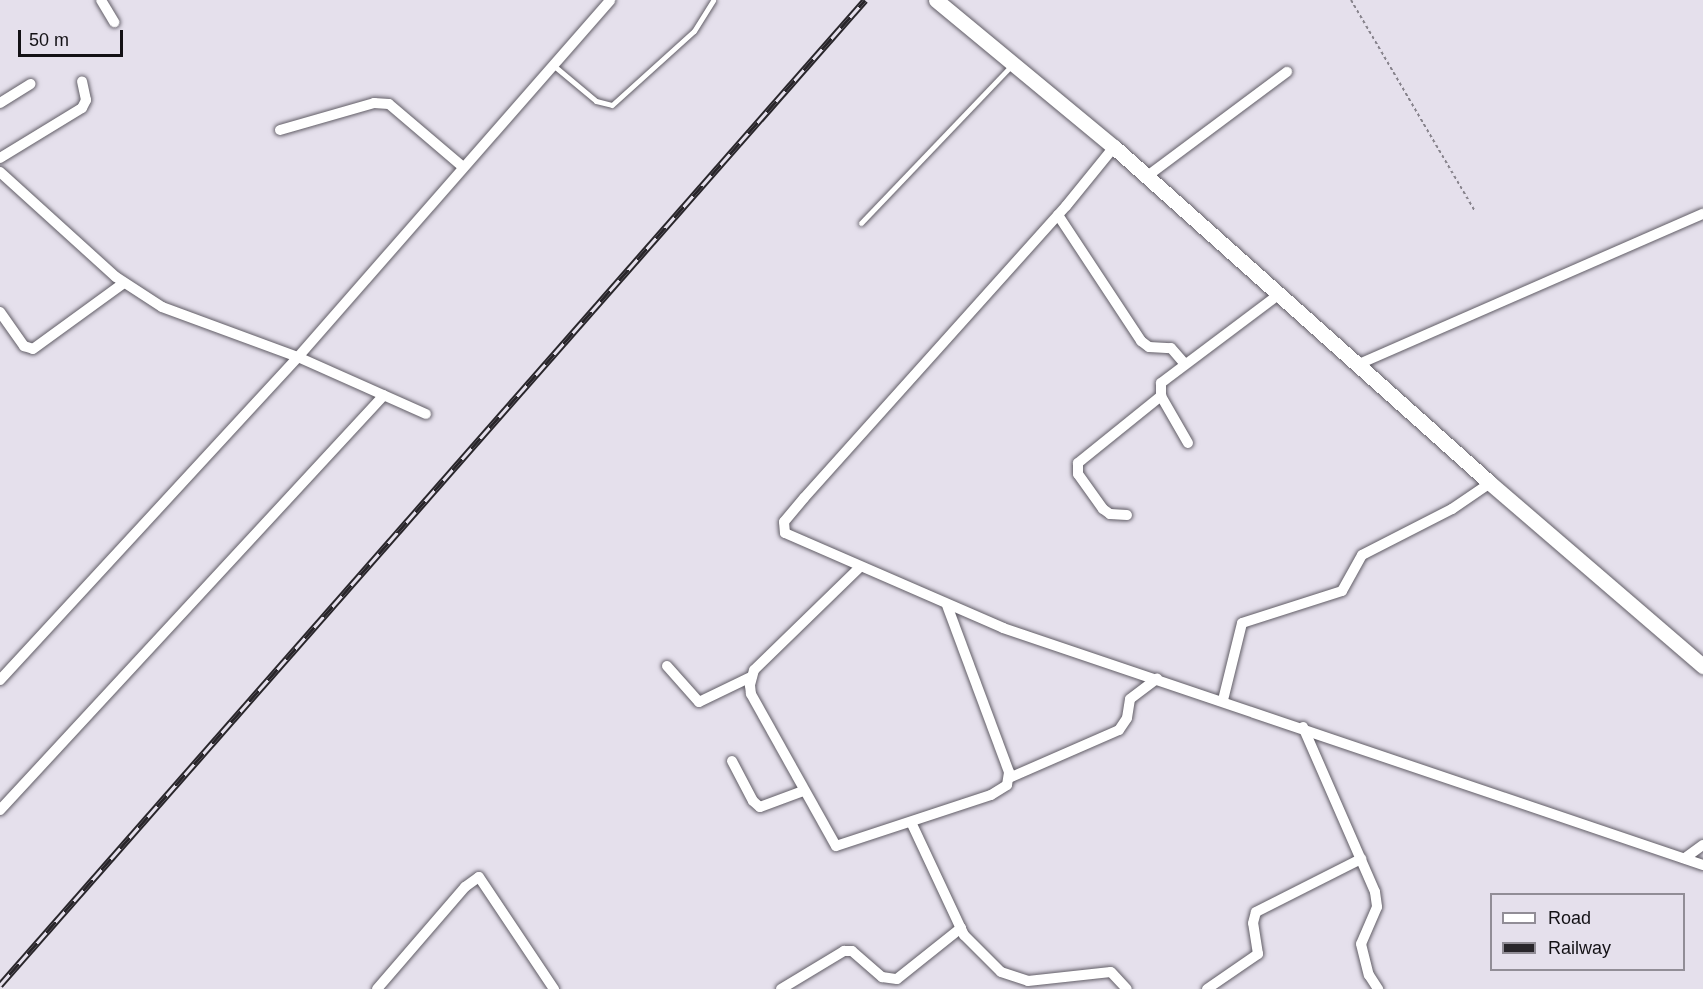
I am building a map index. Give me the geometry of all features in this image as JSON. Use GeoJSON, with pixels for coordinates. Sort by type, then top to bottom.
{"type":"FeatureCollection","features":[{"type":"Feature","properties":{"kind":"main road"},"geometry":{"type":"LineString","coordinates":[[936,0],[1114,147],[1490,483],[1703,666]]}},
{"type":"Feature","properties":{"kind":"street"},"geometry":{"type":"LineString","coordinates":[[101,0],[114,22]]}},
{"type":"Feature","properties":{"kind":"street"},"geometry":{"type":"LineString","coordinates":[[0,680],[298,357],[610,0]]}},
{"type":"Feature","properties":{"kind":"street"},"geometry":{"type":"LineString","coordinates":[[1146,177],[1287,72]]}},
{"type":"Feature","properties":{"kind":"street"},"geometry":{"type":"LineString","coordinates":[[0,158],[82,108],[86,100],[82,81]]}},
{"type":"Feature","properties":{"kind":"street"},"geometry":{"type":"LineString","coordinates":[[0,104],[30,84]]}},
{"type":"Feature","properties":{"kind":"street"},"geometry":{"type":"LineString","coordinates":[[280,130],[374,103],[389,104],[463,167]]}},
{"type":"Feature","properties":{"kind":"street"},"geometry":{"type":"LineString","coordinates":[[1114,147],[1058,215],[784,522],[783,528],[788,537],[1013,632],[1303,727],[1703,865]]}},
{"type":"Feature","properties":{"kind":"street"},"geometry":{"type":"LineString","coordinates":[[0,172],[124,283],[183,316],[298,357],[426,414]]}},
{"type":"Feature","properties":{"kind":"street"},"geometry":{"type":"LineString","coordinates":[[1359,364],[1703,214]]}},
{"type":"Feature","properties":{"kind":"street"},"geometry":{"type":"LineString","coordinates":[[1058,215],[1141,341],[1149,347],[1171,348],[1185,364]]}},
{"type":"Feature","properties":{"kind":"street"},"geometry":{"type":"LineString","coordinates":[[0,312],[24,346],[33,349],[124,283]]}},
{"type":"Feature","properties":{"kind":"street"},"geometry":{"type":"LineString","coordinates":[[1188,443],[1161,396],[1161,383],[1278,295]]}},
{"type":"Feature","properties":{"kind":"street"},"geometry":{"type":"LineString","coordinates":[[0,810],[384,395]]}},
{"type":"Feature","properties":{"kind":"street"},"geometry":{"type":"LineString","coordinates":[[1127,514],[1110,514],[1103,509],[1078,474],[1078,463],[1161,396]]}},
{"type":"Feature","properties":{"kind":"street"},"geometry":{"type":"LineString","coordinates":[[1223,700],[1242,623],[1342,591],[1367,552],[1452,509],[1490,483]]}},
{"type":"Feature","properties":{"kind":"street"},"geometry":{"type":"LineString","coordinates":[[667,666],[699,702],[751,677],[859,568]]}},
{"type":"Feature","properties":{"kind":"street"},"geometry":{"type":"LineString","coordinates":[[947,605],[1010,778]]}},
{"type":"Feature","properties":{"kind":"street"},"geometry":{"type":"LineString","coordinates":[[751,677],[752,694],[803,791],[836,846],[1000,791],[1010,778],[1119,730],[1127,718],[1130,699],[1157,679]]}},
{"type":"Feature","properties":{"kind":"street"},"geometry":{"type":"LineString","coordinates":[[1303,727],[1361,859],[1377,903],[1362,936],[1361,950],[1378,989]]}},
{"type":"Feature","properties":{"kind":"street"},"geometry":{"type":"LineString","coordinates":[[732,761],[753,801],[760,807],[803,791]]}},
{"type":"Feature","properties":{"kind":"street"},"geometry":{"type":"LineString","coordinates":[[911,822],[971,945],[1010,977],[1041,981],[1104,971],[1117,975],[1127,989]]}},
{"type":"Feature","properties":{"kind":"street"},"geometry":{"type":"LineString","coordinates":[[1685,858],[1703,845]]}},
{"type":"Feature","properties":{"kind":"street"},"geometry":{"type":"LineString","coordinates":[[1208,989],[1258,954],[1253,923],[1256,912],[1361,859]]}},
{"type":"Feature","properties":{"kind":"street"},"geometry":{"type":"LineString","coordinates":[[377,989],[465,887],[479,877],[554,989]]}},
{"type":"Feature","properties":{"kind":"street"},"geometry":{"type":"LineString","coordinates":[[781,989],[844,951],[852,951],[882,977],[897,979],[961,928]]}},
{"type":"Feature","properties":{"kind":"lane"},"geometry":{"type":"LineString","coordinates":[[553,65],[596,101],[612,105],[694,31],[713,0]]}},
{"type":"Feature","properties":{"kind":"lane"},"geometry":{"type":"LineString","coordinates":[[861,223],[1013,64]]}},
{"type":"Feature","properties":{"kind":"path"},"geometry":{"type":"LineString","coordinates":[[1351,0],[1475,210]]}},
{"type":"Feature","properties":{"kind":"railway"},"geometry":{"type":"LineString","coordinates":[[0,985],[865,0]]}}]}
